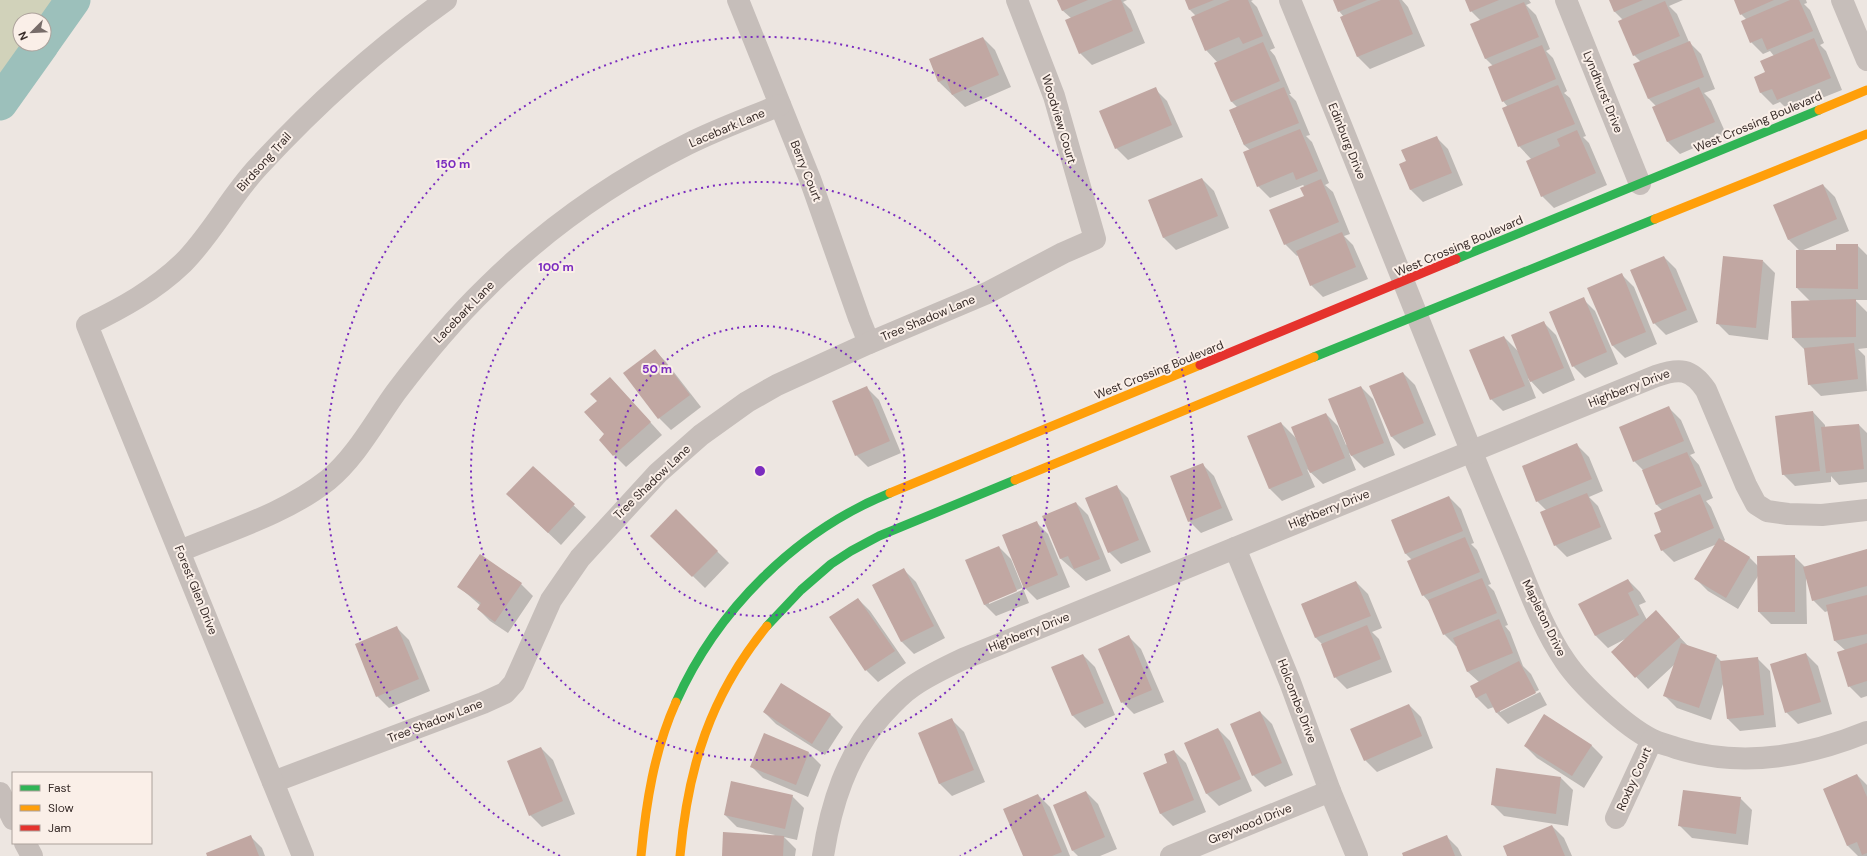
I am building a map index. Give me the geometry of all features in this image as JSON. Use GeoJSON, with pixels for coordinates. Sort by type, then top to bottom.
{"type":"FeatureCollection","features":[{"type":"Feature","properties":{"kind":"street","name":"Birdsong Trail"},"geometry":{"type":"LineString","coordinates":[[87,325],[146,293],[184,262],[252,174],[287,136],[364,62],[446,0]]}},
{"type":"Feature","properties":{"kind":"street","name":"Berry Court"},"geometry":{"type":"LineString","coordinates":[[738,0],[826,221],[869,343]]}},
{"type":"Feature","properties":{"kind":"street","name":"Woodview Court"},"geometry":{"type":"LineString","coordinates":[[1017,0],[1054,96],[1095,240]]}},
{"type":"Feature","properties":{"kind":"street","name":"Edinburg Drive"},"geometry":{"type":"LineString","coordinates":[[1290,0],[1404,282]]}},
{"type":"Feature","properties":{"kind":"street","name":"Lyndhurst Drive"},"geometry":{"type":"LineString","coordinates":[[1566,0],[1640,184]]}},
{"type":"Feature","properties":{"kind":"street"},"geometry":{"type":"LineString","coordinates":[[1842,0],[1867,60]]}},
{"type":"Feature","properties":{"kind":"street","name":"West Crossing Boulevard"},"geometry":{"type":"LineString","coordinates":[[641,856],[646,807],[657,754],[673,707],[696,661],[722,624],[756,583],[802,543],[840,517],[879,497],[1867,90]]}},
{"type":"Feature","properties":{"kind":"street","name":"Lacebark Lane"},"geometry":{"type":"LineString","coordinates":[[180,551],[270,515],[313,491],[330,478],[356,448],[423,356],[451,324],[510,265],[567,218],[613,186],[664,156],[712,133],[780,105]]}},
{"type":"Feature","properties":{"kind":"street"},"geometry":{"type":"LineString","coordinates":[[680,856],[689,786],[703,739],[720,697],[756,639],[779,611],[826,568],[879,536],[1417,314],[1867,134]]}},
{"type":"Feature","properties":{"kind":"street","name":"Tree Shadow Lane"},"geometry":{"type":"LineString","coordinates":[[273,782],[506,693],[514,682],[539,623],[566,577],[596,539],[658,472],[701,435],[747,402],[801,374],[869,343],[987,293],[1063,253],[1095,240]]}},
{"type":"Feature","properties":{"kind":"street","name":"Mapleton Drive"},"geometry":{"type":"LineString","coordinates":[[1404,282],[1471,451],[1540,615],[1565,662],[1582,682],[1625,722],[1652,740],[1688,752],[1713,756],[1754,758],[1798,754],[1827,747],[1867,732]]}},
{"type":"Feature","properties":{"kind":"street","name":"Forest Glen Drive"},"geometry":{"type":"LineString","coordinates":[[87,325],[303,856]]}},
{"type":"Feature","properties":{"kind":"street","name":"Highberry Drive"},"geometry":{"type":"LineString","coordinates":[[823,856],[827,829],[836,794],[846,769],[860,742],[895,700],[912,687],[963,658],[1656,376],[1673,371],[1684,372],[1698,378],[1706,390],[1746,485],[1756,504],[1767,511],[1788,514],[1822,515],[1867,510]]}},
{"type":"Feature","properties":{"kind":"street","name":"Holcombe Drive"},"geometry":{"type":"LineString","coordinates":[[1235,548],[1290,682],[1330,791],[1357,856]]}},
{"type":"Feature","properties":{"kind":"street","name":"Roxby Court"},"geometry":{"type":"LineString","coordinates":[[1616,818],[1652,740]]}},
{"type":"Feature","properties":{"kind":"street","name":"Greywood Drive"},"geometry":{"type":"LineString","coordinates":[[1170,856],[1330,791]]}},
{"type":"Feature","properties":{"kind":"street"},"geometry":{"type":"LineString","coordinates":[[0,793],[12,817]]}},
{"type":"Feature","properties":{"kind":"street"},"geometry":{"type":"LineString","coordinates":[[26,844],[32,856]]}},
{"type":"Feature","properties":{"kind":"green space"},"geometry":{"type":"Polygon","coordinates":[[[0,0],[60,0],[51,12],[12,12],[12,52],[23,52],[0,84],[0,0]]]}},
{"type":"Feature","properties":{"kind":"building"},"geometry":{"type":"Polygon","coordinates":[[[1057,0],[1088,0],[1062,11],[1057,0]]]}},
{"type":"Feature","properties":{"kind":"building"},"geometry":{"type":"Polygon","coordinates":[[[1113,0],[1121,0],[1133,31],[1079,54],[1065,20],[1113,0]]]}},
{"type":"Feature","properties":{"kind":"building"},"geometry":{"type":"Polygon","coordinates":[[[1185,0],[1214,0],[1189,10],[1185,0]]]}},
{"type":"Feature","properties":{"kind":"building"},"geometry":{"type":"Polygon","coordinates":[[[1230,0],[1248,0],[1263,36],[1243,44],[1239,37],[1205,51],[1191,17],[1230,0]]]}},
{"type":"Feature","properties":{"kind":"building"},"geometry":{"type":"Polygon","coordinates":[[[1333,0],[1367,0],[1338,12],[1333,0]]]}},
{"type":"Feature","properties":{"kind":"building"},"geometry":{"type":"Polygon","coordinates":[[[1381,0],[1399,0],[1413,34],[1357,57],[1340,17],[1381,0]]]}},
{"type":"Feature","properties":{"kind":"building"},"geometry":{"type":"Polygon","coordinates":[[[1465,0],[1499,0],[1470,12],[1465,0]]]}},
{"type":"Feature","properties":{"kind":"building"},"geometry":{"type":"Polygon","coordinates":[[[1609,0],[1643,0],[1614,12],[1609,0]]]}},
{"type":"Feature","properties":{"kind":"building"},"geometry":{"type":"Polygon","coordinates":[[[1734,0],[1774,0],[1740,15],[1734,0]]]}},
{"type":"Feature","properties":{"kind":"building"},"geometry":{"type":"Polygon","coordinates":[[[1790,0],[1799,0],[1813,31],[1767,50],[1762,38],[1750,43],[1741,21],[1790,0]]]}},
{"type":"Feature","properties":{"kind":"building"},"geometry":{"type":"Polygon","coordinates":[[[1665,1],[1680,36],[1633,56],[1618,21],[1665,1]]]}},
{"type":"Feature","properties":{"kind":"building"},"geometry":{"type":"Polygon","coordinates":[[[1524,2],[1539,37],[1485,59],[1470,24],[1524,2]]]}},
{"type":"Feature","properties":{"kind":"building"},"geometry":{"type":"Polygon","coordinates":[[[983,37],[999,75],[952,95],[946,79],[938,82],[929,59],[983,37]]]}},
{"type":"Feature","properties":{"kind":"building"},"geometry":{"type":"Polygon","coordinates":[[[1814,38],[1831,78],[1777,100],[1772,89],[1760,93],[1754,77],[1765,72],[1760,61],[1814,38]]]}},
{"type":"Feature","properties":{"kind":"building"},"geometry":{"type":"Polygon","coordinates":[[[1690,41],[1704,77],[1648,99],[1633,64],[1690,41]]]}},
{"type":"Feature","properties":{"kind":"building"},"geometry":{"type":"Polygon","coordinates":[[[1263,42],[1280,81],[1231,102],[1214,63],[1263,42]]]}},
{"type":"Feature","properties":{"kind":"building"},"geometry":{"type":"Polygon","coordinates":[[[1542,45],[1556,79],[1502,102],[1488,67],[1542,45]]]}},
{"type":"Feature","properties":{"kind":"building"},"geometry":{"type":"Polygon","coordinates":[[[1558,85],[1575,124],[1518,147],[1502,108],[1558,85]]]}},
{"type":"Feature","properties":{"kind":"building"},"geometry":{"type":"Polygon","coordinates":[[[1156,87],[1172,125],[1115,149],[1099,111],[1156,87]]]}},
{"type":"Feature","properties":{"kind":"building"},"geometry":{"type":"Polygon","coordinates":[[[1284,87],[1299,123],[1244,145],[1229,110],[1284,87]]]}},
{"type":"Feature","properties":{"kind":"building"},"geometry":{"type":"Polygon","coordinates":[[[1699,87],[1715,122],[1667,142],[1652,107],[1699,87]]]}},
{"type":"Feature","properties":{"kind":"building"},"geometry":{"type":"Polygon","coordinates":[[[1300,129],[1318,171],[1296,180],[1293,172],[1257,187],[1243,152],[1300,129]]]}},
{"type":"Feature","properties":{"kind":"building"},"geometry":{"type":"Polygon","coordinates":[[[1577,130],[1596,173],[1541,197],[1526,161],[1560,146],[1557,139],[1577,130]]]}},
{"type":"Feature","properties":{"kind":"building"},"geometry":{"type":"Polygon","coordinates":[[[1437,136],[1452,173],[1410,190],[1399,164],[1406,161],[1401,150],[1437,136]]]}},
{"type":"Feature","properties":{"kind":"building"},"geometry":{"type":"Polygon","coordinates":[[[1202,178],[1218,216],[1163,238],[1148,200],[1202,178]]]}},
{"type":"Feature","properties":{"kind":"building"},"geometry":{"type":"Polygon","coordinates":[[[1321,179],[1339,222],[1284,245],[1269,210],[1304,196],[1300,188],[1321,179]]]}},
{"type":"Feature","properties":{"kind":"building"},"geometry":{"type":"Polygon","coordinates":[[[1823,184],[1837,219],[1788,240],[1773,205],[1823,184]]]}},
{"type":"Feature","properties":{"kind":"building"},"geometry":{"type":"Polygon","coordinates":[[[1342,232],[1356,267],[1310,286],[1296,251],[1342,232]]]}},
{"type":"Feature","properties":{"kind":"building"},"geometry":{"type":"Polygon","coordinates":[[[1836,244],[1858,244],[1858,289],[1796,288],[1796,250],[1836,250],[1836,244]]]}},
{"type":"Feature","properties":{"kind":"building"},"geometry":{"type":"Polygon","coordinates":[[[1664,256],[1687,310],[1653,324],[1630,270],[1664,256]]]}},
{"type":"Feature","properties":{"kind":"building"},"geometry":{"type":"Polygon","coordinates":[[[1723,256],[1763,260],[1756,328],[1716,324],[1723,256]]]}},
{"type":"Feature","properties":{"kind":"building"},"geometry":{"type":"Polygon","coordinates":[[[1622,273],[1646,332],[1612,346],[1587,288],[1622,273]]]}},
{"type":"Feature","properties":{"kind":"building"},"geometry":{"type":"Polygon","coordinates":[[[1584,297],[1607,352],[1572,367],[1549,312],[1584,297]]]}},
{"type":"Feature","properties":{"kind":"building"},"geometry":{"type":"Polygon","coordinates":[[[1856,299],[1856,337],[1792,338],[1791,301],[1856,299]]]}},
{"type":"Feature","properties":{"kind":"building"},"geometry":{"type":"Polygon","coordinates":[[[1544,321],[1564,368],[1530,382],[1511,335],[1544,321]]]}},
{"type":"Feature","properties":{"kind":"building"},"geometry":{"type":"Polygon","coordinates":[[[1504,336],[1525,386],[1490,400],[1469,350],[1504,336]]]}},
{"type":"Feature","properties":{"kind":"building"},"geometry":{"type":"Polygon","coordinates":[[[1854,343],[1858,379],[1808,385],[1804,348],[1854,343]]]}},
{"type":"Feature","properties":{"kind":"building"},"geometry":{"type":"Polygon","coordinates":[[[655,349],[690,395],[658,419],[623,373],[655,349]]]}},
{"type":"Feature","properties":{"kind":"building"},"geometry":{"type":"Polygon","coordinates":[[[1403,372],[1424,423],[1391,437],[1369,386],[1403,372]]]}},
{"type":"Feature","properties":{"kind":"building"},"geometry":{"type":"Polygon","coordinates":[[[610,377],[651,422],[613,456],[599,440],[604,434],[584,412],[597,401],[590,394],[610,377]]]}},
{"type":"Feature","properties":{"kind":"building"},"geometry":{"type":"Polygon","coordinates":[[[867,386],[890,441],[855,456],[832,401],[867,386]]]}},
{"type":"Feature","properties":{"kind":"building"},"geometry":{"type":"Polygon","coordinates":[[[1361,386],[1384,443],[1351,456],[1328,399],[1361,386]]]}},
{"type":"Feature","properties":{"kind":"building"},"geometry":{"type":"Polygon","coordinates":[[[1669,406],[1684,441],[1633,462],[1619,427],[1669,406]]]}},
{"type":"Feature","properties":{"kind":"building"},"geometry":{"type":"Polygon","coordinates":[[[1813,411],[1820,471],[1782,475],[1775,416],[1813,411]]]}},
{"type":"Feature","properties":{"kind":"building"},"geometry":{"type":"Polygon","coordinates":[[[1326,413],[1345,458],[1310,473],[1291,427],[1326,413]]]}},
{"type":"Feature","properties":{"kind":"building"},"geometry":{"type":"Polygon","coordinates":[[[1281,422],[1303,475],[1269,489],[1247,436],[1281,422]]]}},
{"type":"Feature","properties":{"kind":"building"},"geometry":{"type":"Polygon","coordinates":[[[1859,424],[1864,469],[1826,473],[1821,427],[1859,424]]]}},
{"type":"Feature","properties":{"kind":"building"},"geometry":{"type":"Polygon","coordinates":[[[1577,443],[1592,479],[1536,502],[1522,466],[1577,443]]]}},
{"type":"Feature","properties":{"kind":"building"},"geometry":{"type":"Polygon","coordinates":[[[1687,452],[1702,486],[1656,505],[1642,470],[1687,452]]]}},
{"type":"Feature","properties":{"kind":"building"},"geometry":{"type":"Polygon","coordinates":[[[1203,463],[1222,508],[1188,522],[1170,476],[1203,463]]]}},
{"type":"Feature","properties":{"kind":"building"},"geometry":{"type":"Polygon","coordinates":[[[533,466],[575,504],[548,533],[506,494],[533,466]]]}},
{"type":"Feature","properties":{"kind":"building"},"geometry":{"type":"Polygon","coordinates":[[[1117,485],[1139,540],[1108,553],[1085,498],[1117,485]]]}},
{"type":"Feature","properties":{"kind":"building"},"geometry":{"type":"Polygon","coordinates":[[[1587,493],[1601,527],[1554,546],[1540,512],[1587,493]]]}},
{"type":"Feature","properties":{"kind":"building"},"geometry":{"type":"Polygon","coordinates":[[[1700,494],[1714,528],[1661,551],[1654,535],[1661,532],[1654,513],[1700,494]]]}},
{"type":"Feature","properties":{"kind":"building"},"geometry":{"type":"Polygon","coordinates":[[[1449,496],[1463,531],[1405,554],[1391,520],[1449,496]]]}},
{"type":"Feature","properties":{"kind":"building"},"geometry":{"type":"Polygon","coordinates":[[[1076,502],[1100,559],[1074,569],[1068,556],[1060,559],[1042,516],[1076,502]]]}},
{"type":"Feature","properties":{"kind":"building"},"geometry":{"type":"Polygon","coordinates":[[[676,509],[718,551],[692,577],[650,536],[676,509]]]}},
{"type":"Feature","properties":{"kind":"building"},"geometry":{"type":"Polygon","coordinates":[[[1037,521],[1058,575],[1024,589],[1002,535],[1037,521]]]}},
{"type":"Feature","properties":{"kind":"building"},"geometry":{"type":"Polygon","coordinates":[[[1465,537],[1480,572],[1422,596],[1407,561],[1465,537]]]}},
{"type":"Feature","properties":{"kind":"building"},"geometry":{"type":"Polygon","coordinates":[[[1719,538],[1750,557],[1726,598],[1694,579],[1719,538]]]}},
{"type":"Feature","properties":{"kind":"building"},"geometry":{"type":"Polygon","coordinates":[[[999,546],[1017,591],[984,605],[965,560],[999,546]]]}},
{"type":"Feature","properties":{"kind":"building"},"geometry":{"type":"Polygon","coordinates":[[[1867,549],[1867,586],[1812,601],[1803,567],[1867,549]]]}},
{"type":"Feature","properties":{"kind":"building"},"geometry":{"type":"Polygon","coordinates":[[[480,554],[522,583],[495,622],[477,609],[481,603],[457,587],[480,554]]]}},
{"type":"Feature","properties":{"kind":"building"},"geometry":{"type":"Polygon","coordinates":[[[1795,555],[1795,612],[1758,612],[1757,556],[1795,555]]]}},
{"type":"Feature","properties":{"kind":"building"},"geometry":{"type":"Polygon","coordinates":[[[904,568],[934,626],[901,642],[872,585],[904,568]]]}},
{"type":"Feature","properties":{"kind":"building"},"geometry":{"type":"Polygon","coordinates":[[[1482,578],[1497,613],[1443,635],[1428,600],[1482,578]]]}},
{"type":"Feature","properties":{"kind":"building"},"geometry":{"type":"Polygon","coordinates":[[[1628,579],[1634,590],[1628,593],[1639,615],[1595,636],[1578,604],[1628,579]]]}},
{"type":"Feature","properties":{"kind":"building"},"geometry":{"type":"Polygon","coordinates":[[[1356,581],[1371,616],[1315,638],[1301,604],[1356,581]]]}},
{"type":"Feature","properties":{"kind":"building"},"geometry":{"type":"Polygon","coordinates":[[[1867,595],[1867,634],[1834,641],[1826,605],[1867,595]]]}},
{"type":"Feature","properties":{"kind":"building"},"geometry":{"type":"Polygon","coordinates":[[[858,598],[895,651],[865,671],[829,617],[858,598]]]}},
{"type":"Feature","properties":{"kind":"building"},"geometry":{"type":"Polygon","coordinates":[[[1656,610],[1680,637],[1635,678],[1611,652],[1656,610]]]}},
{"type":"Feature","properties":{"kind":"building"},"geometry":{"type":"Polygon","coordinates":[[[1499,619],[1513,653],[1467,672],[1453,638],[1499,619]]]}},
{"type":"Feature","properties":{"kind":"building"},"geometry":{"type":"Polygon","coordinates":[[[1367,625],[1381,659],[1334,678],[1321,644],[1367,625]]]}},
{"type":"Feature","properties":{"kind":"building"},"geometry":{"type":"Polygon","coordinates":[[[397,626],[419,679],[376,697],[355,644],[397,626]]]}},
{"type":"Feature","properties":{"kind":"building"},"geometry":{"type":"Polygon","coordinates":[[[1129,635],[1152,690],[1121,703],[1098,649],[1129,635]]]}},
{"type":"Feature","properties":{"kind":"building"},"geometry":{"type":"Polygon","coordinates":[[[1681,643],[1717,655],[1699,708],[1663,696],[1681,643]]]}},
{"type":"Feature","properties":{"kind":"building"},"geometry":{"type":"Polygon","coordinates":[[[1867,643],[1867,681],[1848,687],[1837,652],[1867,643]]]}},
{"type":"Feature","properties":{"kind":"building"},"geometry":{"type":"Polygon","coordinates":[[[1806,653],[1821,702],[1785,713],[1770,664],[1806,653]]]}},
{"type":"Feature","properties":{"kind":"building"},"geometry":{"type":"Polygon","coordinates":[[[1083,654],[1104,703],[1072,716],[1051,667],[1083,654]]]}},
{"type":"Feature","properties":{"kind":"building"},"geometry":{"type":"Polygon","coordinates":[[[1758,657],[1764,715],[1727,719],[1720,661],[1758,657]]]}},
{"type":"Feature","properties":{"kind":"building"},"geometry":{"type":"Polygon","coordinates":[[[1519,661],[1536,693],[1496,713],[1486,693],[1476,698],[1470,686],[1519,661]]]}},
{"type":"Feature","properties":{"kind":"building"},"geometry":{"type":"Polygon","coordinates":[[[781,683],[831,714],[812,744],[763,712],[781,683]]]}},
{"type":"Feature","properties":{"kind":"building"},"geometry":{"type":"Polygon","coordinates":[[[1409,704],[1422,736],[1364,761],[1350,729],[1409,704]]]}},
{"type":"Feature","properties":{"kind":"building"},"geometry":{"type":"Polygon","coordinates":[[[1260,711],[1282,763],[1252,776],[1230,724],[1260,711]]]}},
{"type":"Feature","properties":{"kind":"building"},"geometry":{"type":"Polygon","coordinates":[[[1544,714],[1592,745],[1572,776],[1524,746],[1544,714]]]}},
{"type":"Feature","properties":{"kind":"building"},"geometry":{"type":"Polygon","coordinates":[[[952,718],[974,770],[939,784],[918,733],[952,718]]]}},
{"type":"Feature","properties":{"kind":"building"},"geometry":{"type":"Polygon","coordinates":[[[1218,728],[1241,779],[1206,794],[1184,743],[1218,728]]]}},
{"type":"Feature","properties":{"kind":"building"},"geometry":{"type":"Polygon","coordinates":[[[764,733],[809,752],[796,785],[750,767],[764,733]]]}},
{"type":"Feature","properties":{"kind":"building"},"geometry":{"type":"Polygon","coordinates":[[[541,747],[563,801],[529,816],[507,761],[541,747]]]}},
{"type":"Feature","properties":{"kind":"building"},"geometry":{"type":"Polygon","coordinates":[[[1174,750],[1194,800],[1160,814],[1143,773],[1167,763],[1164,754],[1174,750]]]}},
{"type":"Feature","properties":{"kind":"building"},"geometry":{"type":"Polygon","coordinates":[[[1496,768],[1561,777],[1556,814],[1491,805],[1496,768]]]}},
{"type":"Feature","properties":{"kind":"building"},"geometry":{"type":"Polygon","coordinates":[[[1857,774],[1867,797],[1867,853],[1862,855],[1857,842],[1847,846],[1823,789],[1857,774]]]}},
{"type":"Feature","properties":{"kind":"building"},"geometry":{"type":"Polygon","coordinates":[[[731,781],[793,795],[785,829],[724,815],[731,781]]]}},
{"type":"Feature","properties":{"kind":"building"},"geometry":{"type":"Polygon","coordinates":[[[1683,790],[1741,797],[1736,834],[1678,826],[1683,790]]]}},
{"type":"Feature","properties":{"kind":"building"},"geometry":{"type":"Polygon","coordinates":[[[1086,791],[1105,837],[1072,851],[1053,805],[1086,791]]]}},
{"type":"Feature","properties":{"kind":"building"},"geometry":{"type":"Polygon","coordinates":[[[1038,794],[1062,852],[1052,856],[1023,856],[1003,809],[1038,794]]]}},
{"type":"Feature","properties":{"kind":"building"},"geometry":{"type":"Polygon","coordinates":[[[1552,825],[1565,856],[1507,856],[1503,846],[1552,825]]]}},
{"type":"Feature","properties":{"kind":"building"},"geometry":{"type":"Polygon","coordinates":[[[723,832],[784,836],[783,856],[722,856],[723,832]]]}},
{"type":"Feature","properties":{"kind":"building"},"geometry":{"type":"Polygon","coordinates":[[[251,835],[259,856],[207,856],[206,853],[251,835]]]}},
{"type":"Feature","properties":{"kind":"building"},"geometry":{"type":"Polygon","coordinates":[[[1447,835],[1455,856],[1403,856],[1402,853],[1447,835]]]}},
{"type":"Feature","properties":{"kind":"waterway"},"geometry":{"type":"LineString","coordinates":[[52,30],[73,0]]}},
{"type":"Feature","properties":{"kind":"waterway"},"geometry":{"type":"LineString","coordinates":[[0,103],[36,52]]}},
{"type":"Feature","properties":{"kind":"traffic: fast"},"geometry":{"type":"LineString","coordinates":[[1456,259],[1819,110]]}},
{"type":"Feature","properties":{"kind":"traffic: fast"},"geometry":{"type":"LineString","coordinates":[[1314,357],[1655,219]]}},
{"type":"Feature","properties":{"kind":"traffic: fast"},"geometry":{"type":"LineString","coordinates":[[767,626],[801,590],[831,564],[851,551],[879,536],[1015,480]]}},
{"type":"Feature","properties":{"kind":"traffic: fast"},"geometry":{"type":"LineString","coordinates":[[676,702],[693,668],[714,636],[737,605],[763,577],[792,552],[823,529],[855,509],[890,493]]}},
{"type":"Feature","properties":{"kind":"traffic: slow"},"geometry":{"type":"LineString","coordinates":[[1819,110],[1867,90]]}},
{"type":"Feature","properties":{"kind":"traffic: slow"},"geometry":{"type":"LineString","coordinates":[[1655,219],[1867,134]]}},
{"type":"Feature","properties":{"kind":"traffic: slow"},"geometry":{"type":"LineString","coordinates":[[1015,480],[1314,357]]}},
{"type":"Feature","properties":{"kind":"traffic: slow"},"geometry":{"type":"LineString","coordinates":[[890,493],[1200,365]]}},
{"type":"Feature","properties":{"kind":"traffic: slow"},"geometry":{"type":"LineString","coordinates":[[680,856],[689,792],[705,734],[730,679],[747,652],[767,626]]}},
{"type":"Feature","properties":{"kind":"traffic: slow"},"geometry":{"type":"LineString","coordinates":[[641,856],[645,816],[652,778],[662,739],[676,702]]}},
{"type":"Feature","properties":{"kind":"traffic: jam"},"geometry":{"type":"LineString","coordinates":[[1200,365],[1456,259]]}}]}
